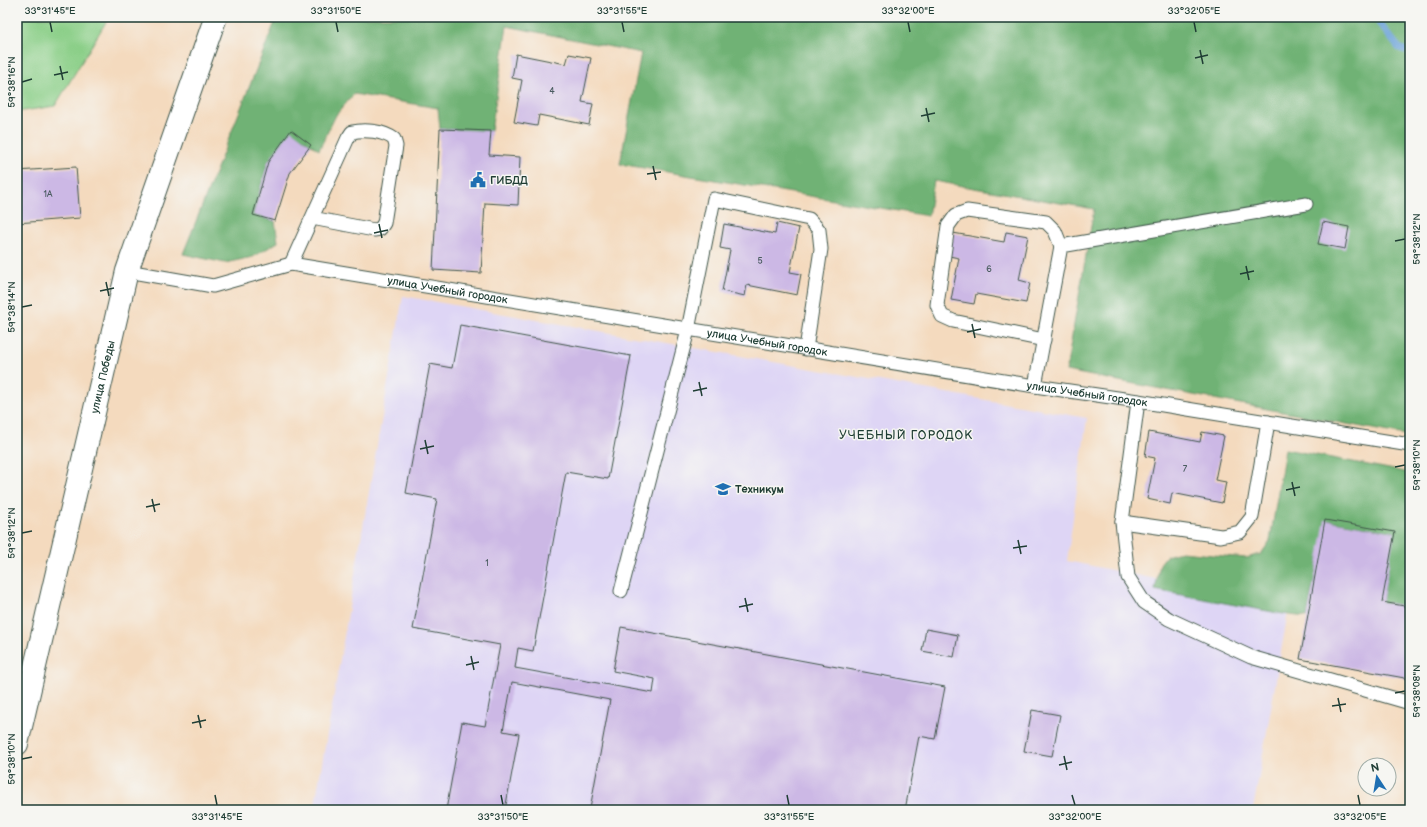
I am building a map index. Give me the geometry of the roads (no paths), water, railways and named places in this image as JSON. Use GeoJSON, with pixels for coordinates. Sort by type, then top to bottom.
{"type":"FeatureCollection","features":[{"type":"Feature","properties":{"kind":"main road","name":"улица Победы"},"geometry":{"type":"LineString","coordinates":[[17,744],[127,270],[216,17]]}},
{"type":"Feature","properties":{"kind":"lane"},"geometry":{"type":"LineString","coordinates":[[291,264],[348,138],[352,132],[360,130],[387,134],[394,139],[396,146],[384,223],[380,229],[374,230],[312,218]]}},
{"type":"Feature","properties":{"kind":"lane"},"geometry":{"type":"LineString","coordinates":[[621,591],[688,330],[714,199],[809,219],[819,230],[821,249],[806,349]]}},
{"type":"Feature","properties":{"kind":"lane"},"geometry":{"type":"LineString","coordinates":[[1061,246],[1306,204]]}},
{"type":"Feature","properties":{"kind":"lane"},"geometry":{"type":"LineString","coordinates":[[1035,386],[1044,340],[1061,246],[1056,231],[1046,222],[967,211],[956,215],[948,226],[937,305],[942,316],[953,321],[1044,340]]}},
{"type":"Feature","properties":{"kind":"lane","name":"улица Учебный городок"},"geometry":{"type":"LineString","coordinates":[[127,270],[213,286],[291,264],[688,330],[1410,445]]}},
{"type":"Feature","properties":{"kind":"lane"},"geometry":{"type":"LineString","coordinates":[[1138,401],[1122,522],[1128,576],[1144,602],[1169,619],[1251,657],[1410,703]]}},
{"type":"Feature","properties":{"kind":"lane"},"geometry":{"type":"LineString","coordinates":[[1122,522],[1221,536],[1240,532],[1252,516],[1268,422]]}},
{"type":"Feature","properties":{"kind":"waterway"},"geometry":{"type":"LineString","coordinates":[[1379,17],[1379,23],[1399,48],[1410,52]]}},
{"type":"Feature","properties":{"kind":"place","name":"ГИБДД"},"geometry":{"type":"Point","coordinates":[478,180]}},
{"type":"Feature","properties":{"kind":"place","name":"Техникум"},"geometry":{"type":"Point","coordinates":[723,489]}},
{"type":"Feature","properties":{"kind":"district","name":"УЧЕБНЫЙ ГОРОДОК"},"geometry":{"type":"Point","coordinates":[906,435]}}]}
